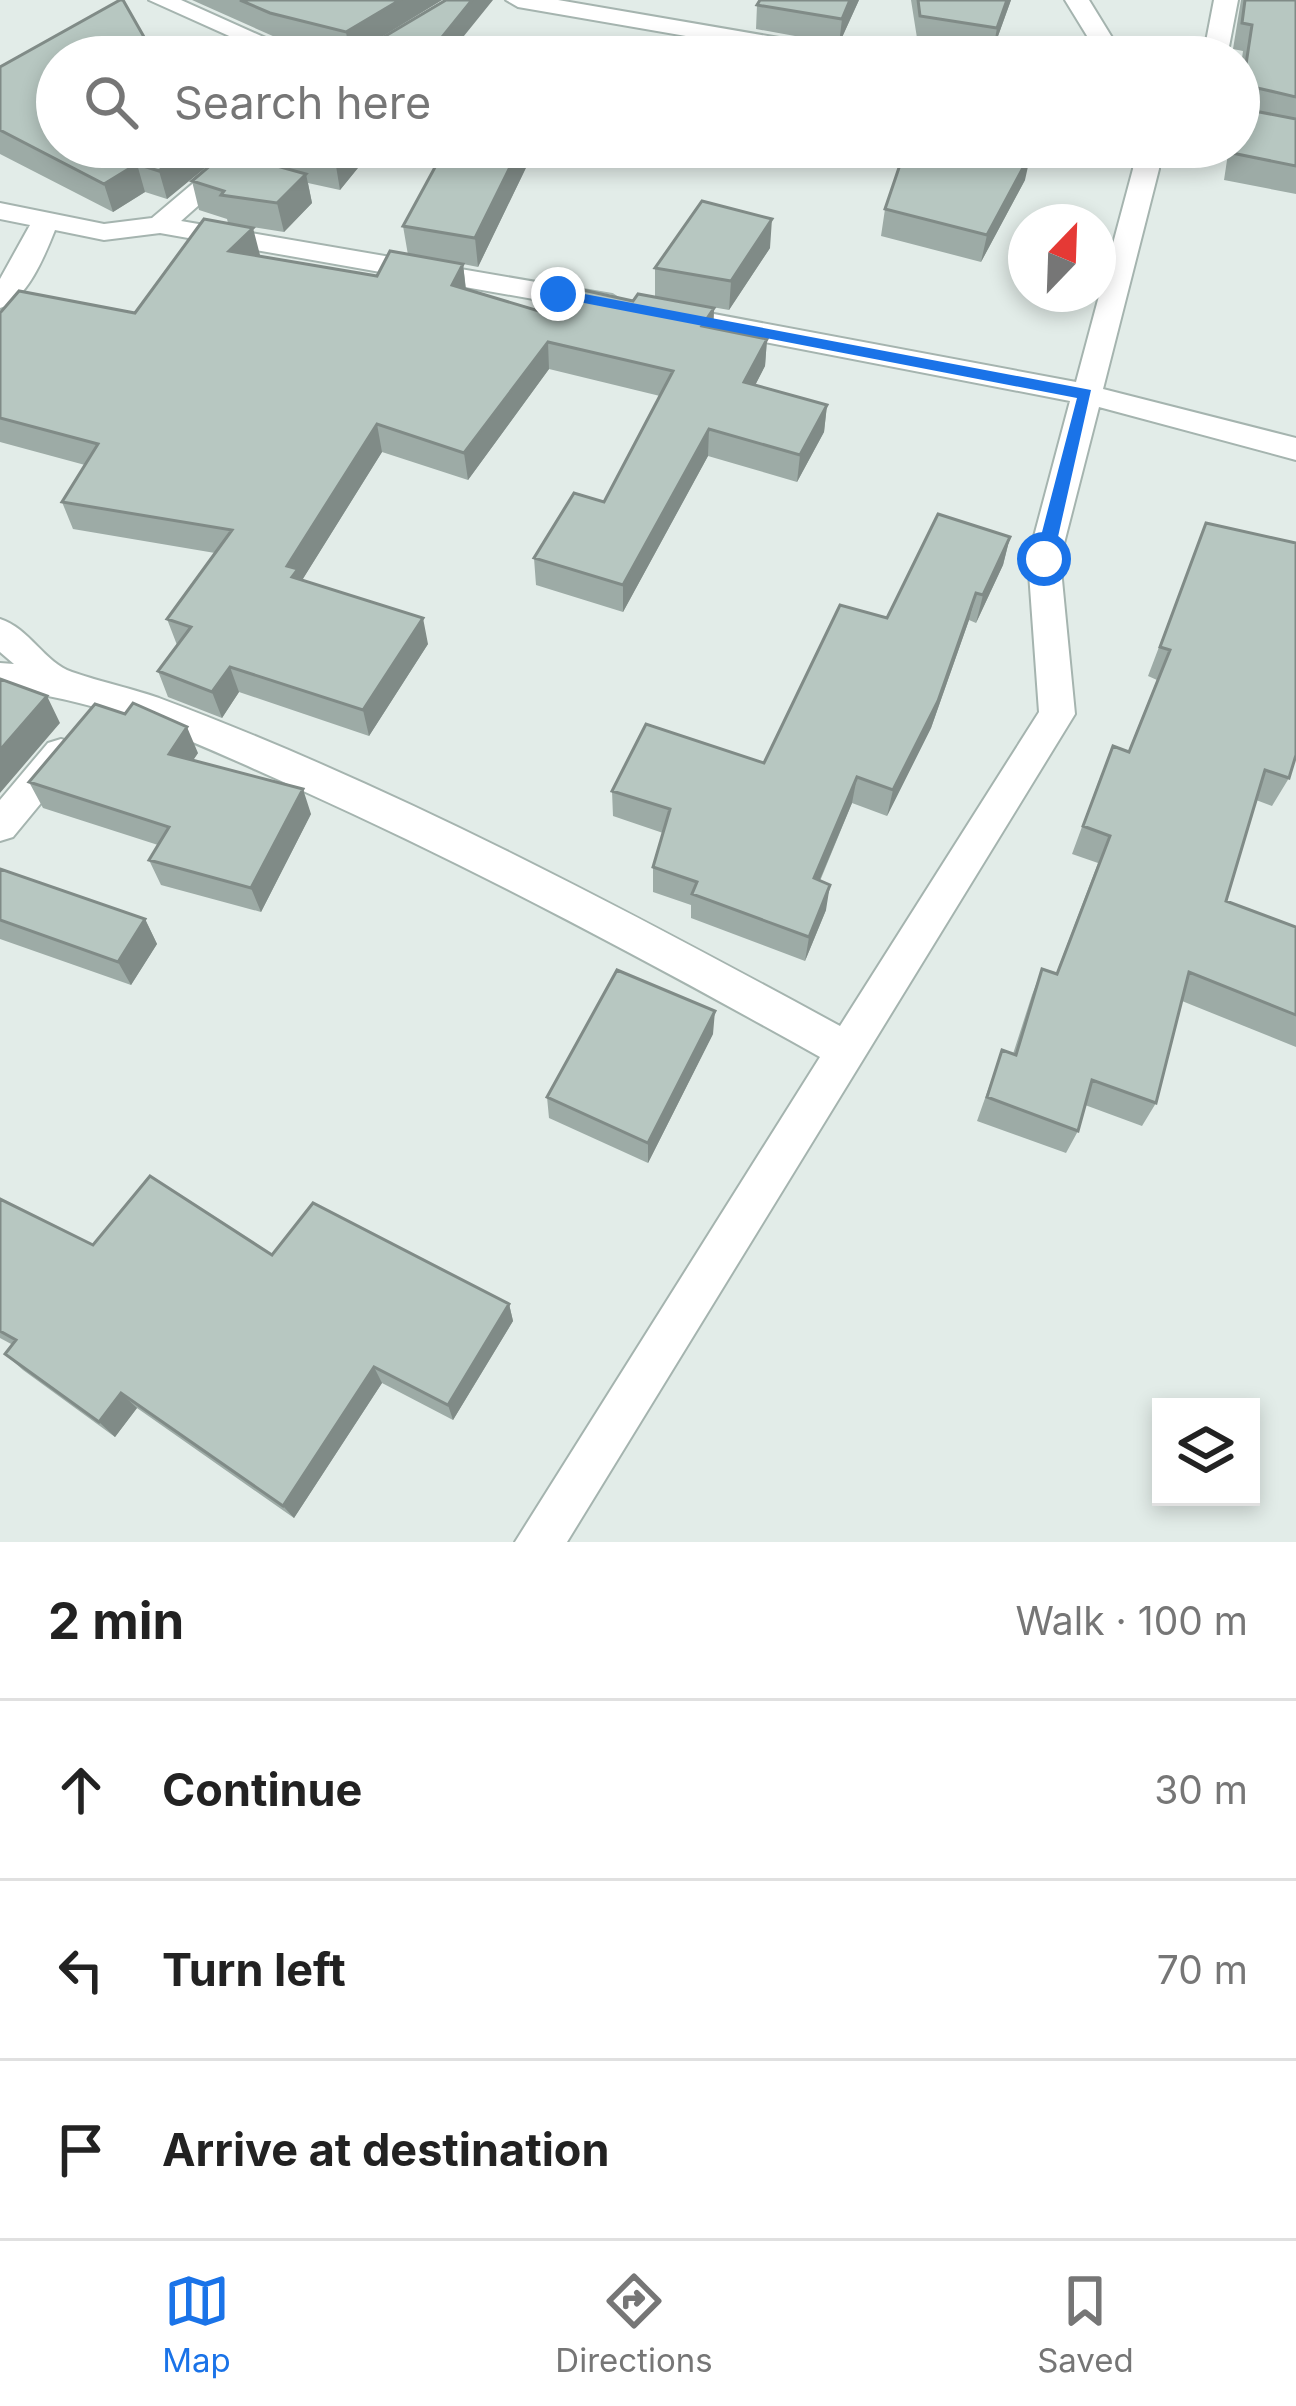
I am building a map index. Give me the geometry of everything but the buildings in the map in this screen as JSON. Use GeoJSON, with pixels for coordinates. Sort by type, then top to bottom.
{"type":"FeatureCollection","features":[{"type":"Feature","properties":{"kind":"street"},"geometry":{"type":"LineString","coordinates":[[161,0],[246,36]]}},
{"type":"Feature","properties":{"kind":"street"},"geometry":{"type":"LineString","coordinates":[[518,0],[727,36]]}},
{"type":"Feature","properties":{"kind":"street"},"geometry":{"type":"LineString","coordinates":[[1078,0],[1099,36]]}},
{"type":"Feature","properties":{"kind":"street"},"geometry":{"type":"LineString","coordinates":[[1219,36],[1226,0]]}},
{"type":"Feature","properties":{"kind":"street"},"geometry":{"type":"LineString","coordinates":[[160,225],[226,168]]}},
{"type":"Feature","properties":{"kind":"street"},"geometry":{"type":"LineString","coordinates":[[539,1542],[1057,714],[1044,559],[1146,168]]}},
{"type":"Feature","properties":{"kind":"street"},"geometry":{"type":"LineString","coordinates":[[0,211],[104,232],[160,225],[1086,394],[1296,449]]}},
{"type":"Feature","properties":{"kind":"street"},"geometry":{"type":"LineString","coordinates":[[0,299],[32,257],[44,222]]}},
{"type":"Feature","properties":{"kind":"street"},"geometry":{"type":"LineString","coordinates":[[0,632],[52,678]]}},
{"type":"Feature","properties":{"kind":"street"},"geometry":{"type":"LineString","coordinates":[[0,676],[52,678],[110,696],[336,789],[658,946],[845,1050]]}},
{"type":"Feature","properties":{"kind":"street"},"geometry":{"type":"LineString","coordinates":[[0,826],[110,696]]}},
{"type":"Feature","properties":{"kind":"route"},"geometry":{"type":"LineString","coordinates":[[558,294],[1086,394],[1044,559]]}}]}
